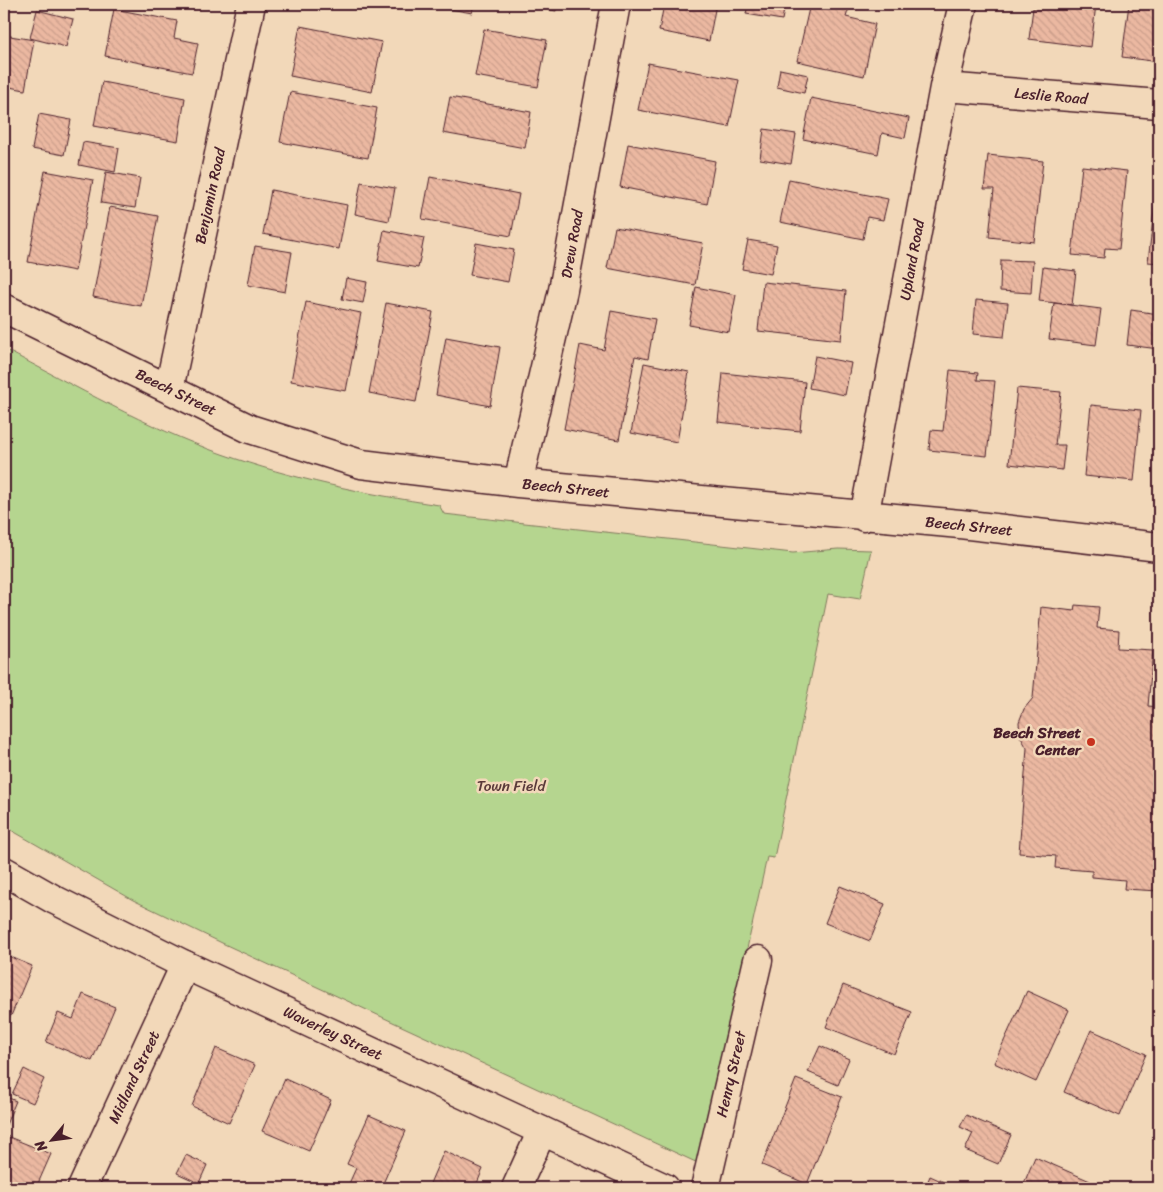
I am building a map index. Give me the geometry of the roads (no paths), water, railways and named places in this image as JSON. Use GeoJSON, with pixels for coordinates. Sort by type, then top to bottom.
{"type":"FeatureCollection","features":[{"type":"Feature","properties":{"kind":"street","name":"Benjamin Road"},"geometry":{"type":"LineString","coordinates":[[169,389],[252,4]]}},
{"type":"Feature","properties":{"kind":"street","name":"Drew Road"},"geometry":{"type":"LineString","coordinates":[[518,483],[563,290],[616,4]]}},
{"type":"Feature","properties":{"kind":"street","name":"Upland Road"},"geometry":{"type":"LineString","coordinates":[[864,517],[944,87],[963,4]]}},
{"type":"Feature","properties":{"kind":"street","name":"Leslie Road"},"geometry":{"type":"LineString","coordinates":[[944,87],[1159,104]]}},
{"type":"Feature","properties":{"kind":"street","name":"Beech Street"},"geometry":{"type":"LineString","coordinates":[[4,308],[250,429],[361,464],[518,483],[864,517],[960,524],[1159,548]]}},
{"type":"Feature","properties":{"kind":"street","name":"Waverley Street"},"geometry":{"type":"LineString","coordinates":[[4,871],[55,900],[185,965],[665,1188]]}},
{"type":"Feature","properties":{"kind":"street","name":"Henry Street"},"geometry":{"type":"LineString","coordinates":[[705,1188],[758,960]]}},
{"type":"Feature","properties":{"kind":"street","name":"Midland Street"},"geometry":{"type":"LineString","coordinates":[[82,1188],[185,965]]}},
{"type":"Feature","properties":{"kind":"street"},"geometry":{"type":"LineString","coordinates":[[516,1188],[542,1131]]}},
{"type":"Feature","properties":{"kind":"place","name":"Beech Street Center"},"geometry":{"type":"Point","coordinates":[1091,742]}},
{"type":"Feature","properties":{"kind":"park label","name":"Town Field"},"geometry":{"type":"Point","coordinates":[511,786]}}]}
